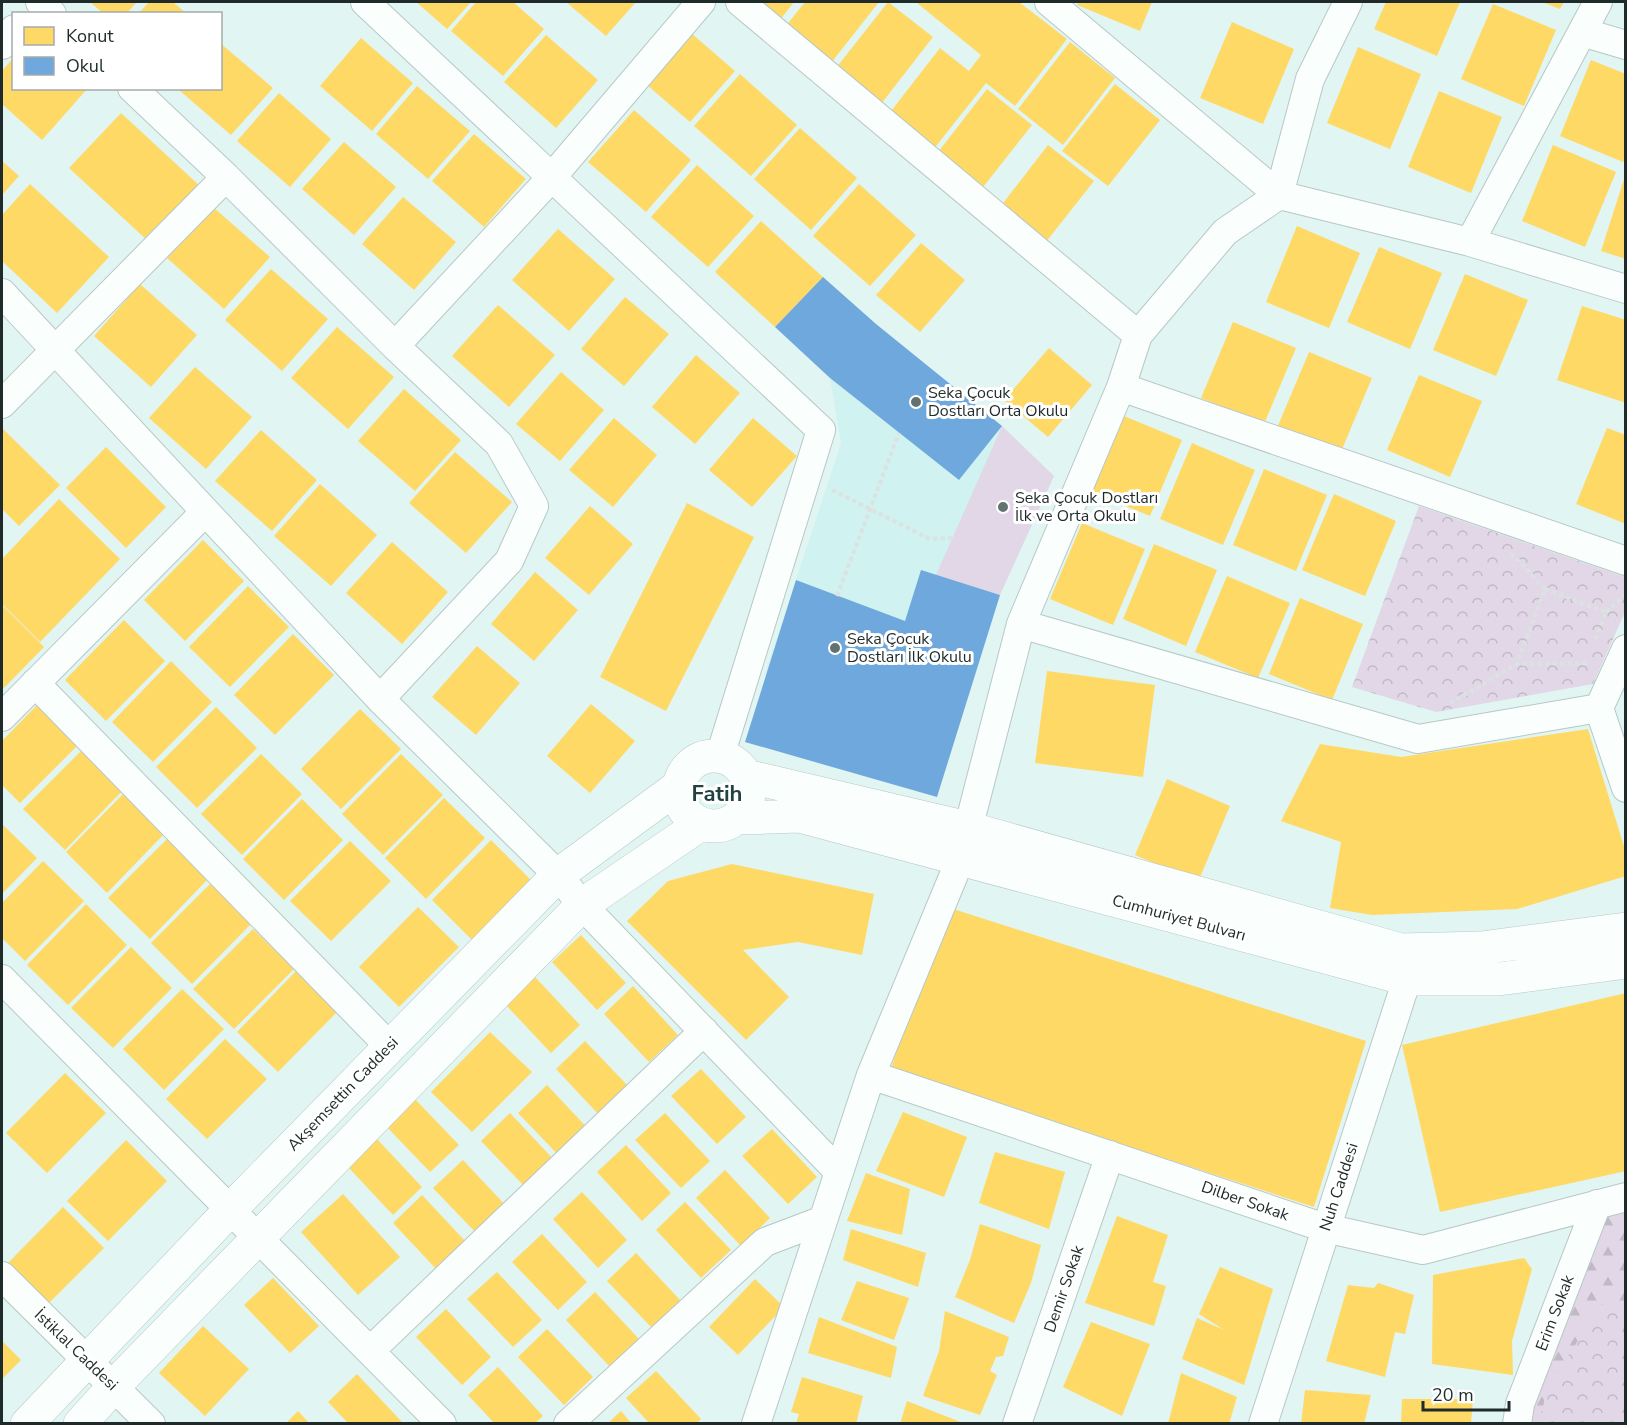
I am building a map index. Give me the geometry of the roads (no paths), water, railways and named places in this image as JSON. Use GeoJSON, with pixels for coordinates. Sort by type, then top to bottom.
{"type":"FeatureCollection","features":[{"type":"Feature","properties":{"kind":"main road"},"geometry":{"type":"LineString","coordinates":[[720,756],[731,760],[746,776],[749,787],[744,809],[737,818],[720,826],[701,824],[691,818],[679,798],[682,775],[698,759],[720,756]]}},
{"type":"Feature","properties":{"kind":"main road","name":"Cumhuriyet Bulvarı"},"geometry":{"type":"LineString","coordinates":[[746,776],[968,828],[1404,964],[1482,948],[1626,929]]}},
{"type":"Feature","properties":{"kind":"main road","name":"Akşemsettin Caddesi"},"geometry":{"type":"LineString","coordinates":[[27,1424],[230,1210],[558,875],[679,786]]}},
{"type":"Feature","properties":{"kind":"main road","name":"Cumhuriyet Bulvarı"},"geometry":{"type":"LineString","coordinates":[[737,818],[800,816],[960,860],[1404,964],[1499,979],[1626,962]]}},
{"type":"Feature","properties":{"kind":"main road"},"geometry":{"type":"LineString","coordinates":[[80,1424],[114,1386],[582,905],[701,824]]}},
{"type":"Feature","properties":{"kind":"street"},"geometry":{"type":"LineString","coordinates":[[365,2],[821,430],[720,756]]}},
{"type":"Feature","properties":{"kind":"street"},"geometry":{"type":"LineString","coordinates":[[395,346],[552,177],[701,2]]}},
{"type":"Feature","properties":{"kind":"street"},"geometry":{"type":"LineString","coordinates":[[740,2],[1138,335]]}},
{"type":"Feature","properties":{"kind":"street"},"geometry":{"type":"LineString","coordinates":[[1049,2],[1279,195],[1470,242],[1626,289]]}},
{"type":"Feature","properties":{"kind":"street"},"geometry":{"type":"LineString","coordinates":[[756,1424],[872,1075],[960,860],[1021,624],[1121,387],[1138,335],[1225,232],[1279,195],[1310,79],[1348,2]]}},
{"type":"Feature","properties":{"kind":"street"},"geometry":{"type":"LineString","coordinates":[[1470,242],[1598,2]]}},
{"type":"Feature","properties":{"kind":"street"},"geometry":{"type":"LineString","coordinates":[[2,45],[12,32]]}},
{"type":"Feature","properties":{"kind":"street"},"geometry":{"type":"LineString","coordinates":[[1582,32],[1626,45]]}},
{"type":"Feature","properties":{"kind":"street"},"geometry":{"type":"LineString","coordinates":[[134,90],[226,177],[395,346],[499,444],[534,506],[509,561],[380,699]]}},
{"type":"Feature","properties":{"kind":"street"},"geometry":{"type":"LineString","coordinates":[[2,404],[226,177]]}},
{"type":"Feature","properties":{"kind":"street"},"geometry":{"type":"LineString","coordinates":[[2,293],[380,699],[558,875],[582,905],[839,1172]]}},
{"type":"Feature","properties":{"kind":"street"},"geometry":{"type":"LineString","coordinates":[[1121,387],[1626,561]]}},
{"type":"Feature","properties":{"kind":"street"},"geometry":{"type":"LineString","coordinates":[[2,717],[205,512]]}},
{"type":"Feature","properties":{"kind":"street"},"geometry":{"type":"LineString","coordinates":[[1021,624],[1418,740],[1599,708]]}},
{"type":"Feature","properties":{"kind":"street"},"geometry":{"type":"LineString","coordinates":[[1626,649],[1599,708],[1626,788]]}},
{"type":"Feature","properties":{"kind":"street"},"geometry":{"type":"LineString","coordinates":[[35,683],[390,1047]]}},
{"type":"Feature","properties":{"kind":"street","name":"Nuh Caddesi"},"geometry":{"type":"LineString","coordinates":[[1263,1424],[1325,1228],[1404,964]]}},
{"type":"Feature","properties":{"kind":"street"},"geometry":{"type":"LineString","coordinates":[[2,979],[442,1424]]}},
{"type":"Feature","properties":{"kind":"street"},"geometry":{"type":"LineString","coordinates":[[370,1351],[705,1031]]}},
{"type":"Feature","properties":{"kind":"street","name":"Dilber Sokak"},"geometry":{"type":"LineString","coordinates":[[872,1075],[1325,1228],[1423,1250],[1626,1197]]}},
{"type":"Feature","properties":{"kind":"street","name":"Demir Sokak"},"geometry":{"type":"LineString","coordinates":[[1017,1424],[1110,1155]]}},
{"type":"Feature","properties":{"kind":"street","name":"Erim Sokak"},"geometry":{"type":"LineString","coordinates":[[1517,1424],[1520,1404],[1597,1204]]}},
{"type":"Feature","properties":{"kind":"street"},"geometry":{"type":"LineString","coordinates":[[568,1424],[765,1242],[824,1220]]}},
{"type":"Feature","properties":{"kind":"street","name":"İstiklal Caddesi"},"geometry":{"type":"LineString","coordinates":[[2,1276],[151,1424]]}},
{"type":"Feature","properties":{"kind":"place","name":"Seka Çocuk Dostları Orta Okulu"},"geometry":{"type":"Point","coordinates":[916,402]}},
{"type":"Feature","properties":{"kind":"place","name":"Seka Çocuk Dostları İlk ve Orta Okulu"},"geometry":{"type":"Point","coordinates":[1003,507]}},
{"type":"Feature","properties":{"kind":"place","name":"Seka Çocuk Dostları İlk Okulu"},"geometry":{"type":"Point","coordinates":[835,648]}},
{"type":"Feature","properties":{"kind":"district","name":"Fatih"},"geometry":{"type":"Point","coordinates":[717,794]}}]}
